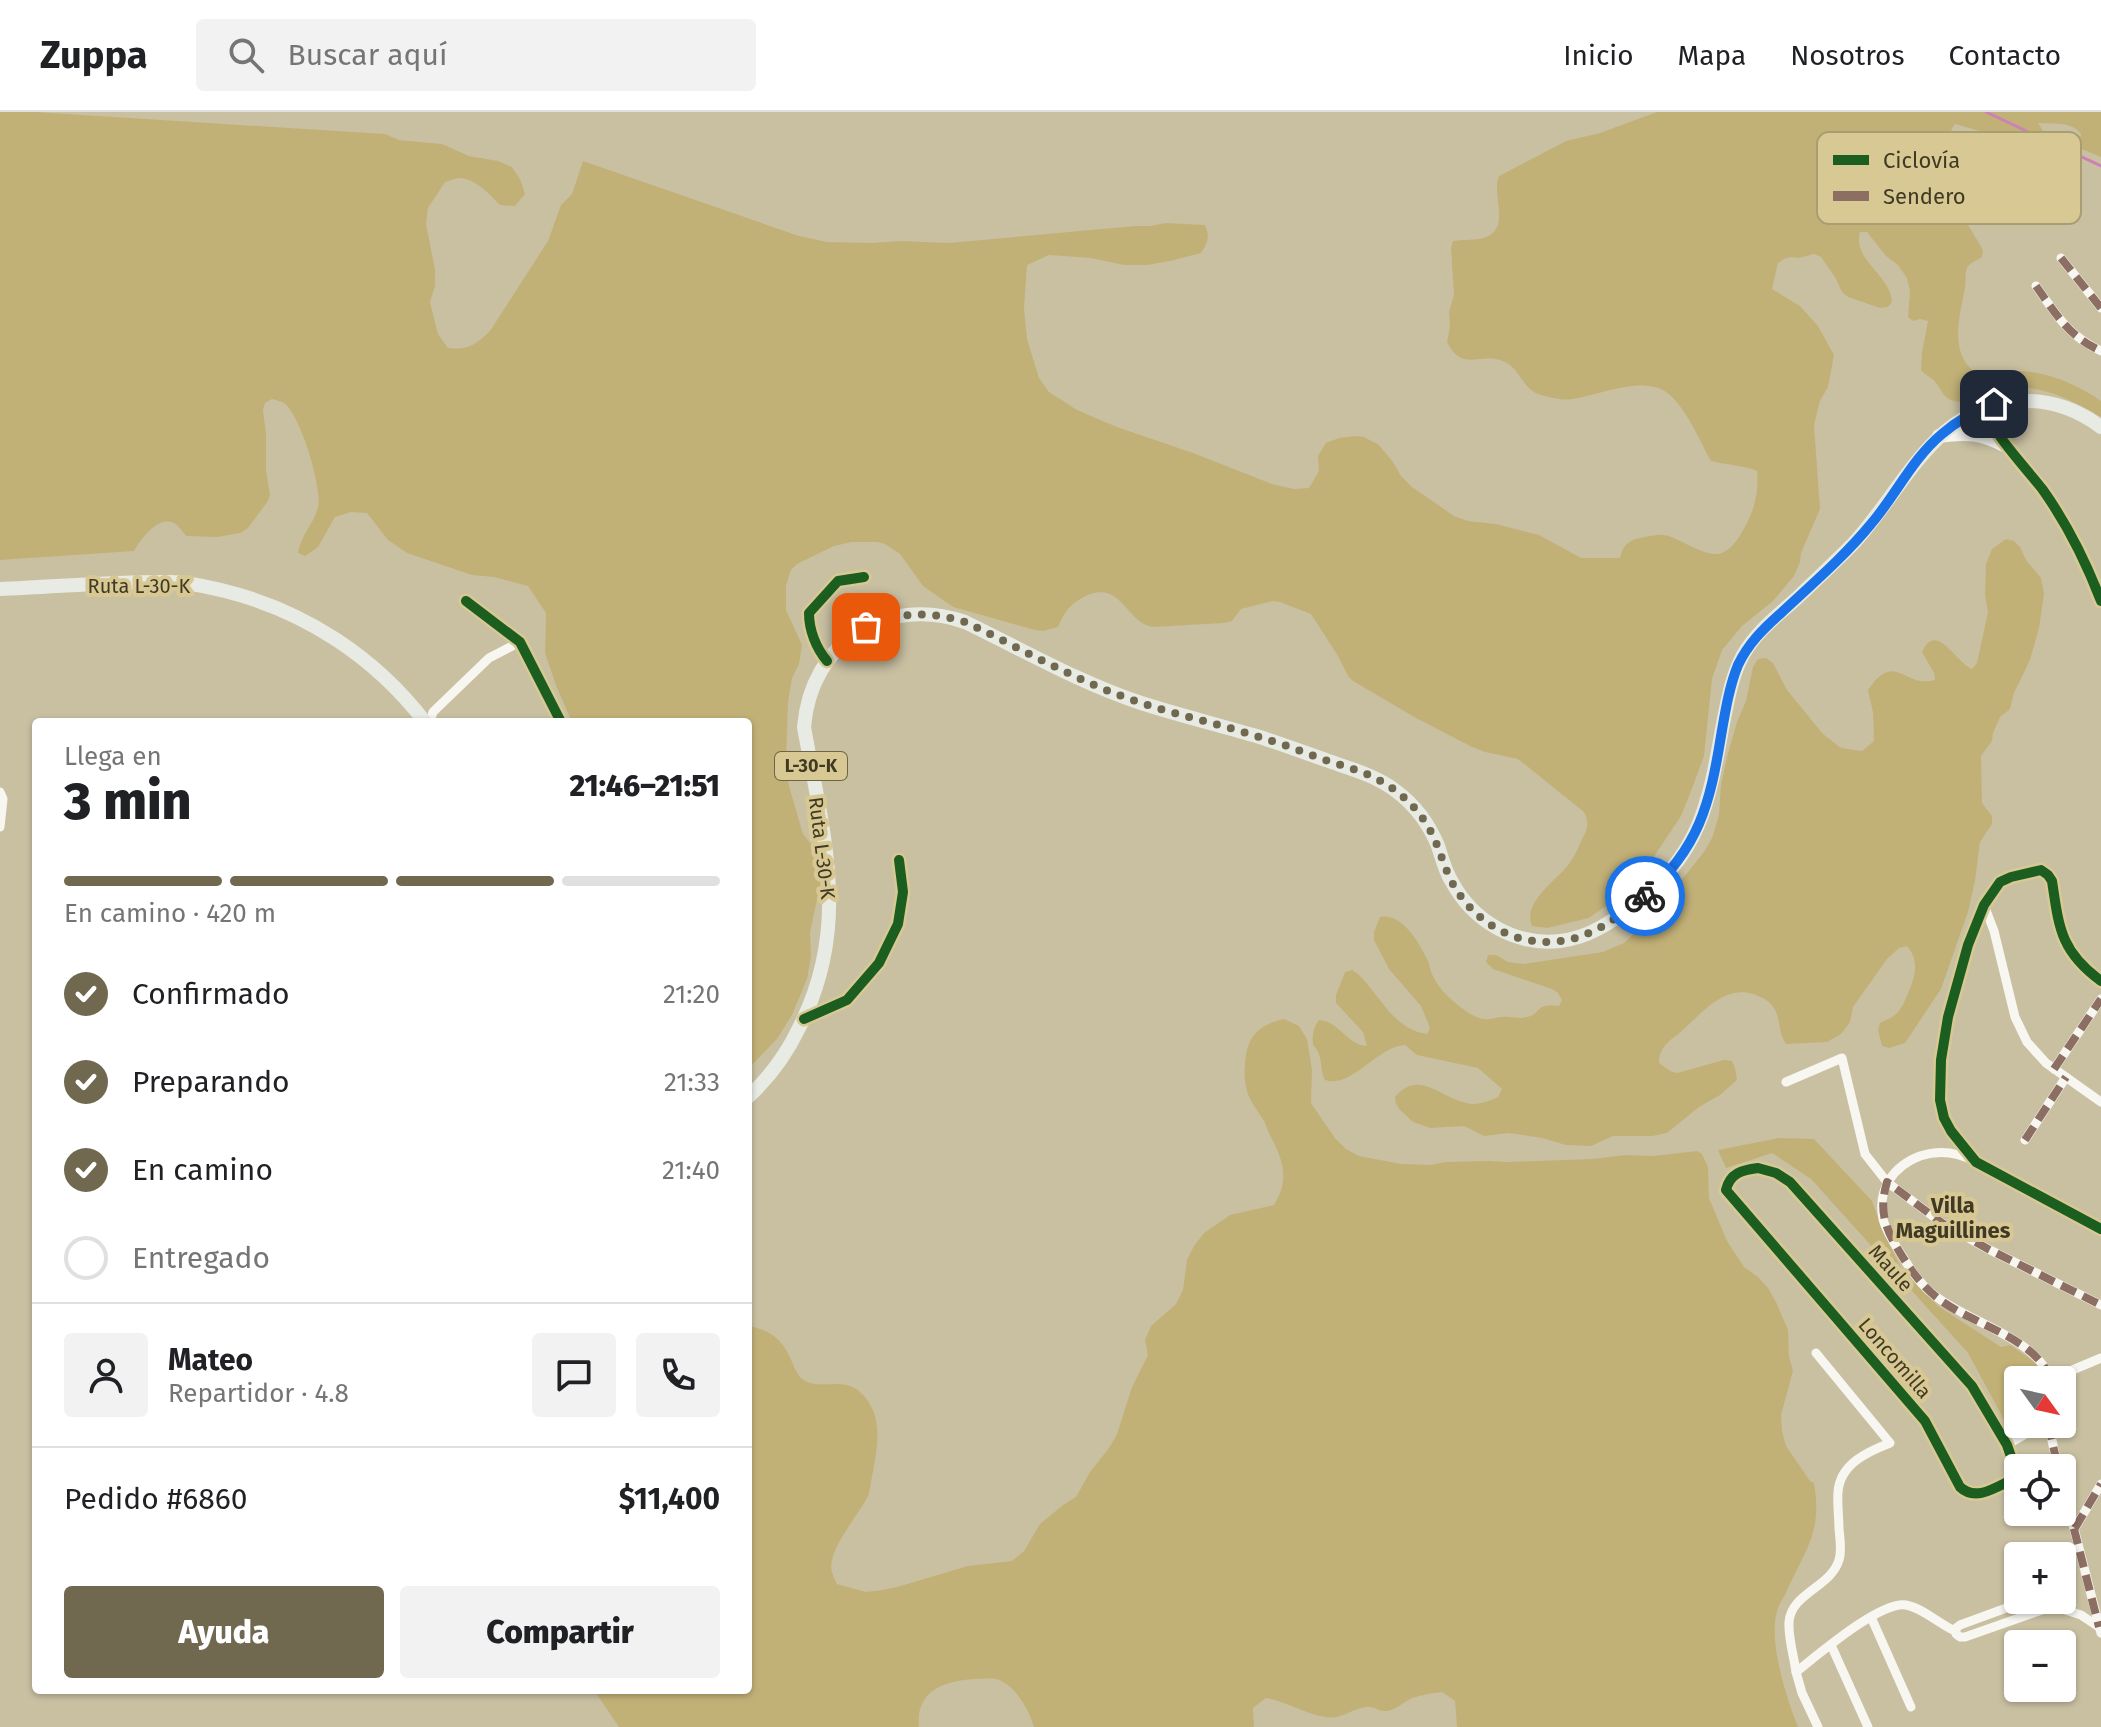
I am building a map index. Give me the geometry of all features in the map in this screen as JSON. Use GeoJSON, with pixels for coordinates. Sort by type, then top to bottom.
{"type":"FeatureCollection","features":[{"type":"Feature","properties":{"kind":"main road","name":"L-30-K"},"geometry":{"type":"LineString","coordinates":[[1939,436],[1980,409],[2007,402],[2056,404],[2079,413],[2101,427]]}},
{"type":"Feature","properties":{"kind":"main road","name":"Ruta L-30-K"},"geometry":{"type":"LineString","coordinates":[[752,1092],[778,1063],[804,1019],[819,981],[826,951],[831,901],[828,860],[804,727],[810,692],[827,661],[855,634],[878,622],[902,615],[941,615],[965,622],[1098,686],[1141,703],[1258,736],[1357,770],[1392,788],[1420,815],[1434,837],[1451,880],[1465,902],[1484,920],[1518,937],[1543,942],[1567,940],[1608,924],[1656,886],[1679,860],[1697,830],[1708,801],[1733,681],[1745,651],[1871,525],[1906,475],[1939,436]]}},
{"type":"Feature","properties":{"kind":"main road","name":"Ruta L-30-K"},"geometry":{"type":"LineString","coordinates":[[0,589],[172,582],[248,597],[300,618],[355,652],[387,679],[424,718]]}},
{"type":"Feature","properties":{"kind":"street"},"geometry":{"type":"LineString","coordinates":[[2061,258],[2101,308]]}},
{"type":"Feature","properties":{"kind":"street"},"geometry":{"type":"LineString","coordinates":[[2036,286],[2064,327],[2101,351]]}},
{"type":"Feature","properties":{"kind":"street"},"geometry":{"type":"LineString","coordinates":[[2007,402],[1997,422],[1999,436],[2057,513],[2083,559],[2101,601]]}},
{"type":"Feature","properties":{"kind":"street"},"geometry":{"type":"LineString","coordinates":[[1939,436],[1978,434],[2010,448]]}},
{"type":"Feature","properties":{"kind":"street"},"geometry":{"type":"LineString","coordinates":[[827,661],[815,641],[809,613],[838,581],[864,577]]}},
{"type":"Feature","properties":{"kind":"street"},"geometry":{"type":"LineString","coordinates":[[466,601],[520,642],[559,718]]}},
{"type":"Feature","properties":{"kind":"street"},"geometry":{"type":"LineString","coordinates":[[430,718],[489,658],[520,642]]}},
{"type":"Feature","properties":{"kind":"street"},"geometry":{"type":"LineString","coordinates":[[0,792],[3,799],[0,827]]}},
{"type":"Feature","properties":{"kind":"street"},"geometry":{"type":"LineString","coordinates":[[804,1019],[847,1000],[879,963],[898,924],[903,892],[899,860]]}},
{"type":"Feature","properties":{"kind":"street"},"geometry":{"type":"LineString","coordinates":[[1976,1162],[1947,1125],[1940,1090],[1941,1060],[1948,1017],[1968,945],[1984,905],[2000,882],[2033,871],[2045,872],[2052,881],[2058,925],[2067,945],[2080,963],[2101,981]]}},
{"type":"Feature","properties":{"kind":"street"},"geometry":{"type":"LineString","coordinates":[[1984,905],[1994,931],[2018,1026],[2032,1049],[2054,1069],[2101,1102]]}},
{"type":"Feature","properties":{"kind":"street"},"geometry":{"type":"LineString","coordinates":[[2054,1069],[2101,999]]}},
{"type":"Feature","properties":{"kind":"street"},"geometry":{"type":"LineString","coordinates":[[1786,1082],[1842,1058],[1865,1154],[1887,1182],[1942,1223],[2101,1305]]}},
{"type":"Feature","properties":{"kind":"street"},"geometry":{"type":"LineString","coordinates":[[2025,1140],[2066,1077]]}},
{"type":"Feature","properties":{"kind":"street"},"geometry":{"type":"LineString","coordinates":[[2045,1366],[2005,1335],[1942,1302],[1919,1281],[1883,1219],[1882,1198],[1887,1182],[1904,1164],[1930,1154],[1949,1153],[1976,1162],[2101,1229]]}},
{"type":"Feature","properties":{"kind":"street","name":"Maule"},"geometry":{"type":"LineString","coordinates":[[1726,1190],[1731,1177],[1747,1169],[1768,1170],[1790,1182],[1972,1386],[2007,1445]]}},
{"type":"Feature","properties":{"kind":"street","name":"Loncomilla"},"geometry":{"type":"LineString","coordinates":[[1726,1190],[1925,1421],[1963,1490],[1979,1495],[2013,1479],[2016,1471],[2007,1445]]}},
{"type":"Feature","properties":{"kind":"street"},"geometry":{"type":"LineString","coordinates":[[1816,1353],[1890,1443],[1856,1460],[1842,1477],[1838,1492],[1840,1550],[1837,1564],[1829,1577],[1798,1603],[1790,1616],[1796,1672],[1818,1727]]}},
{"type":"Feature","properties":{"kind":"street"},"geometry":{"type":"LineString","coordinates":[[2076,1368],[2101,1358]]}},
{"type":"Feature","properties":{"kind":"street"},"geometry":{"type":"LineString","coordinates":[[2007,1445],[2018,1438]]}},
{"type":"Feature","properties":{"kind":"street"},"geometry":{"type":"LineString","coordinates":[[2100,1628],[2075,1528],[2101,1484]]}},
{"type":"Feature","properties":{"kind":"street"},"geometry":{"type":"LineString","coordinates":[[1796,1672],[1871,1617],[1890,1607],[1904,1605],[1914,1608],[1962,1638],[2024,1614]]}},
{"type":"Feature","properties":{"kind":"street"},"geometry":{"type":"LineString","coordinates":[[1955,1631],[1960,1625],[2004,1609]]}},
{"type":"Feature","properties":{"kind":"street"},"geometry":{"type":"LineString","coordinates":[[2076,1613],[2100,1628]]}},
{"type":"Feature","properties":{"kind":"street"},"geometry":{"type":"LineString","coordinates":[[1871,1617],[1911,1707]]}},
{"type":"Feature","properties":{"kind":"street"},"geometry":{"type":"LineString","coordinates":[[1831,1645],[1868,1727]]}},
{"type":"Feature","properties":{"kind":"shaded area"},"geometry":{"type":"Polygon","coordinates":[[[0,112],[385,134],[399,140],[442,144],[469,156],[512,167],[525,194],[515,206],[500,205],[476,184],[459,178],[445,182],[428,208],[426,224],[435,270],[435,286],[430,302],[438,334],[448,348],[471,346],[490,331],[548,241],[561,205],[572,194],[583,161],[799,236],[827,242],[948,243],[1166,223],[1205,225],[1208,239],[1201,253],[1170,261],[1124,265],[1091,258],[1049,255],[1027,265],[1024,308],[1027,339],[1039,378],[1049,392],[1077,410],[1117,427],[1272,484],[1294,489],[1309,488],[1319,471],[1318,456],[1326,443],[1339,438],[1364,437],[1379,445],[1412,487],[1454,516],[1539,535],[1581,558],[1620,558],[1629,542],[1658,535],[1708,553],[1726,551],[1739,537],[1752,512],[1757,492],[1757,471],[1711,461],[1684,411],[1662,390],[1650,386],[1624,387],[1564,400],[1534,392],[1507,363],[1492,359],[1464,359],[1452,351],[1447,342],[1449,312],[1454,295],[1451,248],[1453,241],[1486,237],[1497,226],[1499,176],[1566,141],[1600,133],[1657,112],[2101,112],[2101,157],[2081,149],[2081,132],[2061,124],[2038,123],[2044,132],[1983,132],[1955,124],[1951,132],[1817,132],[1817,224],[1968,224],[1983,250],[1982,257],[1966,270],[1959,323],[1959,346],[1969,367],[1979,375],[2023,371],[2047,375],[2101,401],[2101,417],[2062,397],[2029,388],[2011,389],[1958,402],[1948,399],[1921,370],[1928,321],[1913,321],[1908,317],[1910,292],[1907,278],[1867,232],[1860,232],[1861,251],[1890,292],[1892,302],[1888,307],[1880,308],[1848,297],[1821,257],[1814,254],[1791,257],[1778,263],[1772,289],[1800,306],[1818,326],[1834,355],[1828,387],[1820,401],[1814,425],[1820,509],[1794,576],[1773,601],[1742,626],[1722,650],[1712,679],[1704,756],[1681,816],[1623,899],[1589,918],[1547,928],[1532,926],[1532,909],[1542,892],[1574,856],[1587,827],[1584,812],[1518,759],[1472,747],[1353,681],[1311,614],[1273,601],[1241,609],[1232,621],[1224,623],[1152,627],[1135,617],[1114,596],[1095,593],[1070,607],[1058,627],[1035,630],[953,607],[923,586],[900,554],[885,544],[852,542],[834,546],[797,564],[791,570],[786,585],[786,610],[802,645],[788,702],[786,763],[789,786],[803,834],[812,845],[820,886],[810,932],[811,956],[807,979],[792,1015],[777,1039],[752,1065],[752,718],[570,718],[545,653],[546,613],[528,586],[472,575],[407,553],[388,540],[367,513],[351,512],[335,517],[318,547],[305,556],[298,553],[316,513],[319,498],[314,469],[303,436],[284,403],[272,399],[265,403],[266,471],[270,494],[248,528],[240,533],[217,537],[186,536],[177,525],[164,522],[152,529],[134,551],[0,560],[0,112]]]}},
{"type":"Feature","properties":{"kind":"shaded area"},"geometry":{"type":"Polygon","coordinates":[[[2006,539],[2020,547],[2041,578],[2044,594],[2039,628],[2010,709],[2000,717],[1992,741],[1981,756],[1982,803],[1992,816],[1992,824],[1980,842],[1968,912],[1941,989],[1905,1043],[1889,1048],[1882,1046],[1878,1030],[1880,1023],[1900,1009],[1912,983],[1915,964],[1907,946],[1899,948],[1887,959],[1853,1007],[1850,1022],[1841,1034],[1827,1042],[1786,1044],[1775,1010],[1766,1000],[1753,994],[1731,994],[1711,1005],[1667,1043],[1659,1063],[1677,1073],[1724,1060],[1732,1061],[1737,1080],[1667,1133],[1613,1136],[1591,1146],[1566,1145],[1509,1133],[1484,1136],[1464,1126],[1430,1128],[1413,1122],[1396,1104],[1395,1097],[1404,1089],[1421,1085],[1474,1104],[1498,1097],[1502,1089],[1478,1068],[1417,1055],[1405,1045],[1394,1047],[1345,1079],[1325,1080],[1319,1053],[1313,1045],[1313,1032],[1319,1020],[1332,1024],[1354,1042],[1367,1046],[1363,1032],[1336,1003],[1345,972],[1352,970],[1358,974],[1405,1026],[1427,1034],[1430,1028],[1421,1006],[1389,969],[1374,940],[1380,917],[1395,919],[1408,930],[1428,961],[1439,986],[1455,1003],[1475,1017],[1524,1018],[1532,1016],[1541,1007],[1559,1006],[1562,1000],[1558,993],[1493,969],[1486,962],[1488,955],[1524,964],[1603,952],[1624,943],[1660,909],[1712,838],[1719,815],[1721,784],[1728,753],[1758,659],[1766,658],[1773,663],[1787,690],[1823,734],[1841,748],[1862,751],[1874,741],[1868,690],[1877,678],[1893,671],[1915,680],[1935,680],[1922,652],[1933,640],[1946,646],[1972,669],[1977,663],[1988,612],[1986,564],[1992,549],[2006,539]]]}},
{"type":"Feature","properties":{"kind":"shaded area"},"geometry":{"type":"Polygon","coordinates":[[[1284,1019],[1299,1026],[1307,1039],[1312,1070],[1311,1103],[1335,1138],[1359,1156],[1401,1164],[1431,1165],[1445,1162],[1653,1156],[1697,1151],[1702,1154],[1708,1167],[1709,1198],[1727,1241],[1744,1267],[1768,1288],[1788,1330],[1793,1371],[1781,1415],[1782,1431],[1786,1446],[1814,1483],[1814,1529],[1778,1608],[1775,1624],[1780,1670],[1798,1727],[1457,1727],[1455,1701],[1442,1692],[1412,1698],[1388,1711],[1366,1707],[1331,1718],[1266,1698],[1253,1708],[1254,1727],[1034,1727],[1015,1692],[1003,1682],[989,1679],[954,1682],[935,1690],[922,1704],[919,1727],[619,1727],[597,1694],[752,1694],[752,1327],[768,1332],[778,1340],[801,1378],[815,1384],[845,1385],[859,1391],[876,1419],[877,1439],[870,1490],[844,1533],[831,1563],[837,1584],[866,1592],[882,1590],[968,1566],[1012,1561],[1024,1551],[1040,1524],[1076,1497],[1117,1434],[1132,1387],[1148,1355],[1145,1340],[1151,1326],[1176,1304],[1183,1290],[1187,1260],[1194,1246],[1204,1233],[1230,1215],[1274,1205],[1279,1196],[1283,1178],[1281,1162],[1265,1122],[1248,1095],[1245,1073],[1251,1040],[1267,1025],[1284,1019]]]}},
{"type":"Feature","properties":{"kind":"shaded area"},"geometry":{"type":"Polygon","coordinates":[[[1779,1138],[1814,1139],[1872,1201],[1902,1270],[1938,1306],[2001,1347],[2010,1345],[2036,1363],[2038,1366],[2004,1366],[2004,1420],[1968,1353],[1811,1179],[1772,1153],[1726,1168],[1718,1150],[1779,1138]]]}},
{"type":"Feature","properties":{"kind":"waterway"},"geometry":{"type":"LineString","coordinates":[[1986,112],[2029,132]]}},
{"type":"Feature","properties":{"kind":"waterway"},"geometry":{"type":"LineString","coordinates":[[2081,157],[2101,166]]}},
{"type":"Feature","properties":{"kind":"marked path"},"geometry":{"type":"LineString","coordinates":[[2061,258],[2101,308]]}},
{"type":"Feature","properties":{"kind":"marked path"},"geometry":{"type":"LineString","coordinates":[[2036,286],[2071,331],[2101,351]]}},
{"type":"Feature","properties":{"kind":"marked path"},"geometry":{"type":"LineString","coordinates":[[2054,1069],[2101,999]]}},
{"type":"Feature","properties":{"kind":"marked path"},"geometry":{"type":"LineString","coordinates":[[2025,1140],[2066,1077]]}},
{"type":"Feature","properties":{"kind":"marked path"},"geometry":{"type":"LineString","coordinates":[[2044,1366],[2020,1344],[1943,1302],[1918,1279],[1887,1226],[1883,1210],[1887,1182],[1942,1223],[2101,1305]]}},
{"type":"Feature","properties":{"kind":"marked path"},"geometry":{"type":"LineString","coordinates":[[2051,1438],[2055,1454]]}},
{"type":"Feature","properties":{"kind":"marked path"},"geometry":{"type":"LineString","coordinates":[[2075,1528],[2101,1484]]}},
{"type":"Feature","properties":{"kind":"marked path"},"geometry":{"type":"LineString","coordinates":[[2073,1526],[2099,1627]]}},
{"type":"Feature","properties":{"kind":"cycle path"},"geometry":{"type":"LineString","coordinates":[[2007,402],[1998,420],[1997,431],[2060,516],[2101,601]]}},
{"type":"Feature","properties":{"kind":"cycle path"},"geometry":{"type":"LineString","coordinates":[[827,661],[814,638],[809,613],[838,581],[864,577]]}},
{"type":"Feature","properties":{"kind":"cycle path"},"geometry":{"type":"LineString","coordinates":[[466,601],[520,642],[559,718]]}},
{"type":"Feature","properties":{"kind":"cycle path"},"geometry":{"type":"LineString","coordinates":[[804,1019],[847,1000],[879,963],[898,924],[903,892],[899,860]]}},
{"type":"Feature","properties":{"kind":"cycle path"},"geometry":{"type":"LineString","coordinates":[[2101,981],[2069,948],[2048,875],[2041,870],[2000,882],[1984,905],[1968,945],[1948,1017],[1941,1060],[1940,1100],[1951,1131],[1976,1162],[2101,1229]]}},
{"type":"Feature","properties":{"kind":"cycle path"},"geometry":{"type":"LineString","coordinates":[[1758,1168],[1776,1173],[1790,1182],[1972,1386],[2007,1445],[2016,1471],[2013,1479],[1979,1493],[1960,1487],[1925,1421],[1726,1190],[1730,1180],[1738,1173],[1758,1168]]}},
{"type":"Feature","properties":{"kind":"way so far"},"geometry":{"type":"LineString","coordinates":[[866,627],[902,615],[928,614],[953,618],[1141,703],[1258,736],[1369,775],[1392,788],[1420,815],[1434,837],[1457,892],[1474,912],[1506,933],[1543,942],[1567,940],[1608,924],[1645,896]]}},
{"type":"Feature","properties":{"kind":"district","name":"Villa Maguillines"},"geometry":{"type":"Point","coordinates":[1953,1218]}},
{"type":"Feature","properties":{"kind":"route"},"geometry":{"type":"LineString","coordinates":[[1645,896],[1679,860],[1704,814],[1733,681],[1740,661],[1752,642],[1871,525],[1906,475],[1939,436],[1957,422],[1994,404]]}}]}
